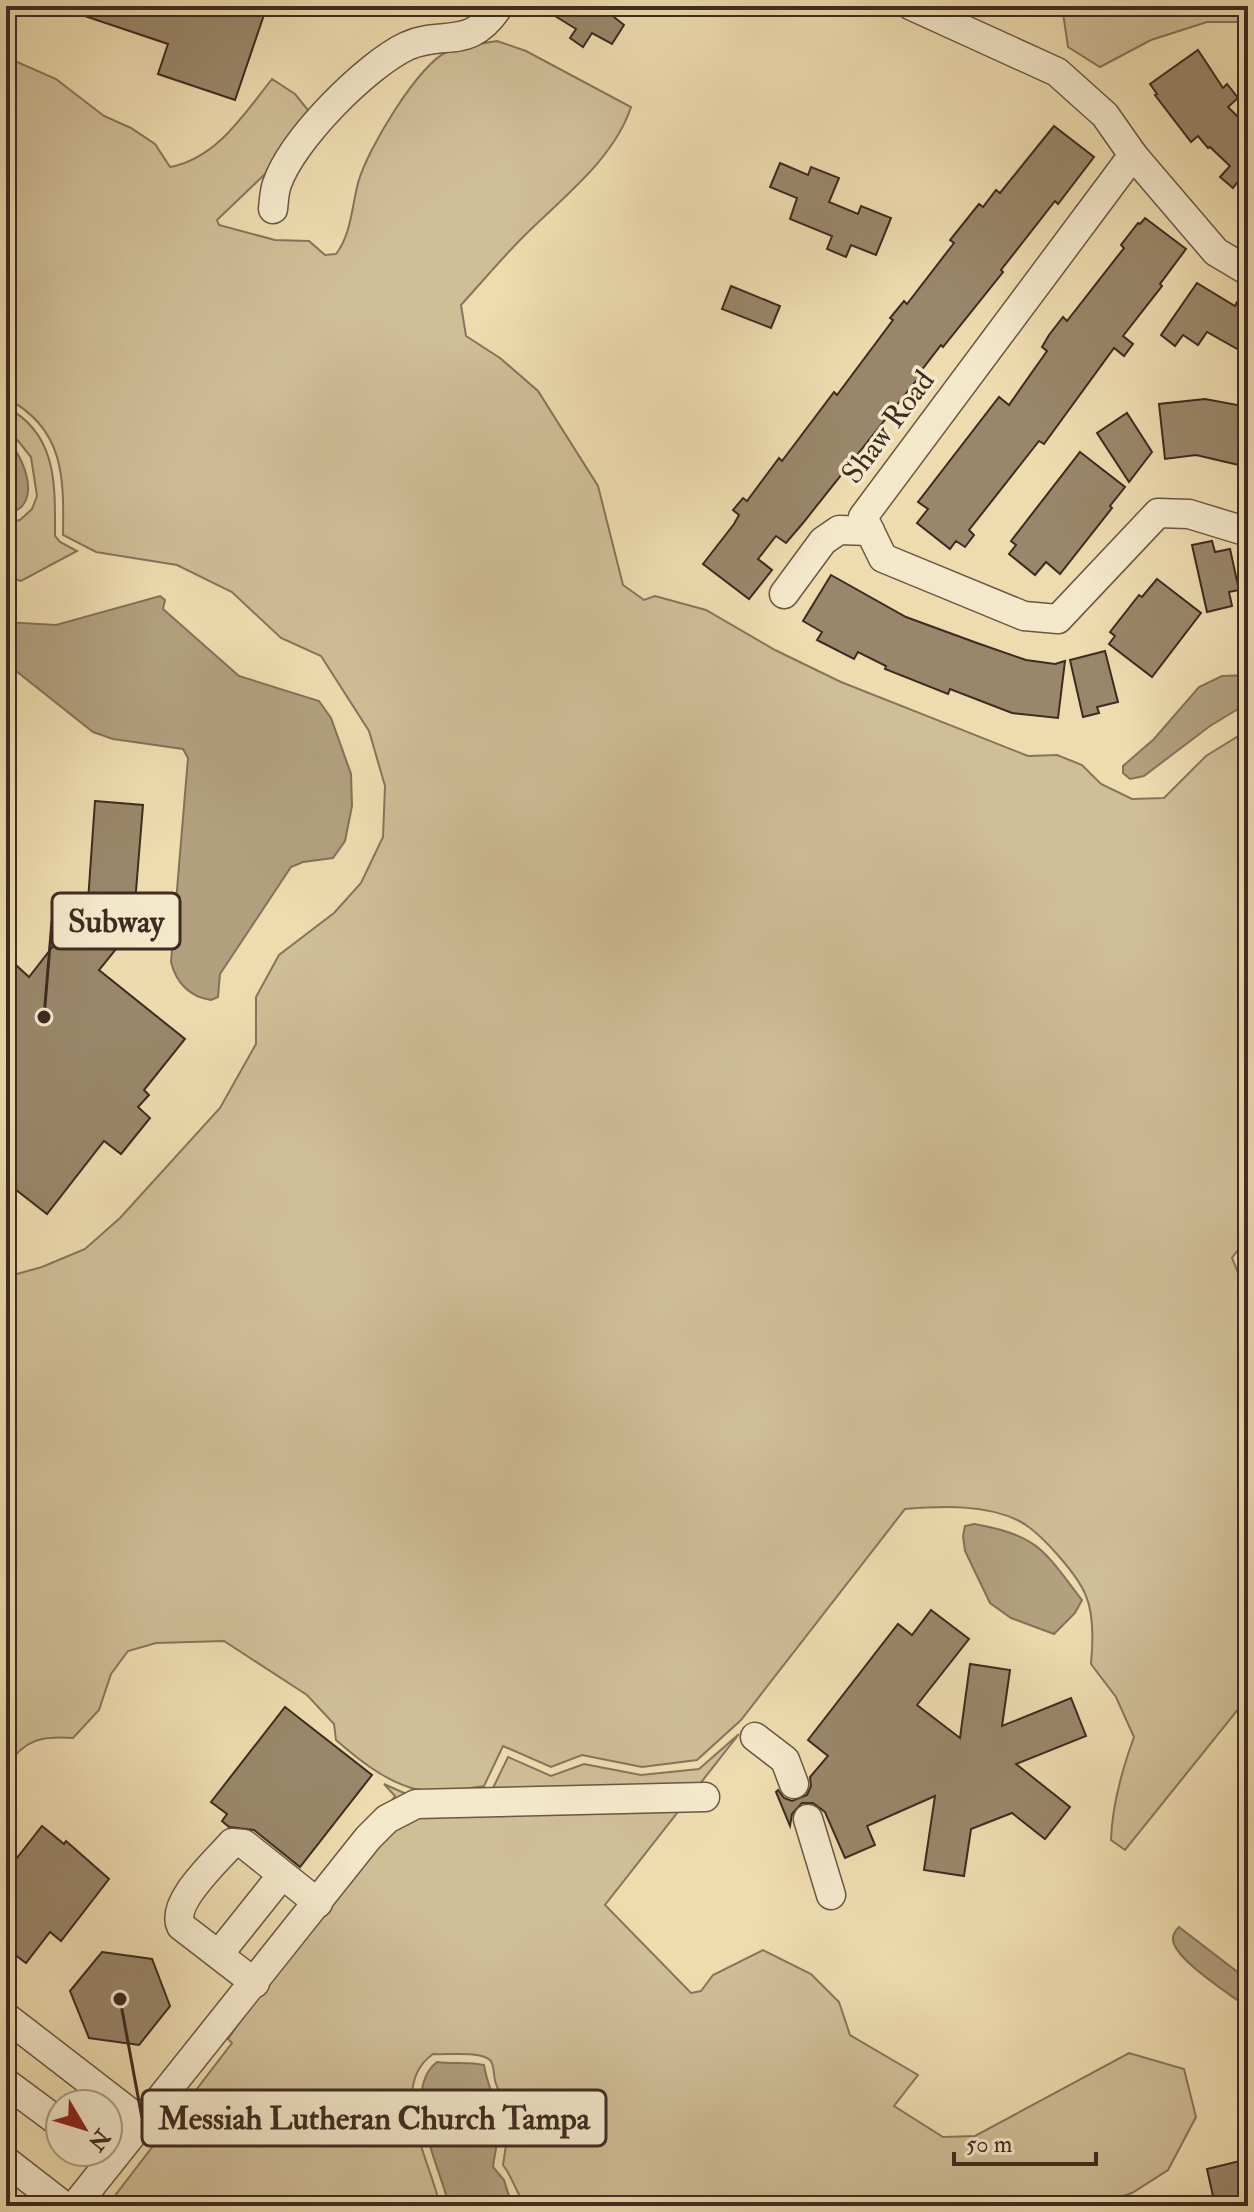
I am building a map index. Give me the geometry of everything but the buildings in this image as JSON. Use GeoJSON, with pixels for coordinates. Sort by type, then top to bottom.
{"type":"FeatureCollection","features":[{"type":"Feature","properties":{"kind":"street"},"geometry":{"type":"LineString","coordinates":[[273,209],[277,184],[286,165],[329,109],[356,81],[384,58],[410,45],[465,36],[478,30],[499,6]]}},
{"type":"Feature","properties":{"kind":"street"},"geometry":{"type":"LineString","coordinates":[[912,6],[1057,72],[1105,115],[1133,155],[1216,252],[1248,271]]}},
{"type":"Feature","properties":{"kind":"street","name":"Shaw Road"},"geometry":{"type":"LineString","coordinates":[[1133,155],[863,517],[883,558],[1024,616],[1058,619],[1158,513],[1189,514],[1248,532]]}},
{"type":"Feature","properties":{"kind":"street"},"geometry":{"type":"LineString","coordinates":[[784,594],[823,541],[839,530],[870,531]]}},
{"type":"Feature","properties":{"kind":"street"},"geometry":{"type":"LineString","coordinates":[[755,1737],[785,1760],[794,1784]]}},
{"type":"Feature","properties":{"kind":"street"},"geometry":{"type":"LineString","coordinates":[[75,2206],[387,1819],[416,1804],[705,1797]]}},
{"type":"Feature","properties":{"kind":"street"},"geometry":{"type":"LineString","coordinates":[[808,1819],[831,1895]]}},
{"type":"Feature","properties":{"kind":"street"},"geometry":{"type":"LineString","coordinates":[[255,1983],[181,1926],[179,1911],[185,1897],[232,1843],[238,1842],[318,1903]]}},
{"type":"Feature","properties":{"kind":"street"},"geometry":{"type":"LineString","coordinates":[[219,1954],[282,1875]]}},
{"type":"Feature","properties":{"kind":"street"},"geometry":{"type":"LineString","coordinates":[[6,2017],[81,2088]]}},
{"type":"Feature","properties":{"kind":"street"},"geometry":{"type":"LineString","coordinates":[[6,2083],[44,2111]]}},
{"type":"Feature","properties":{"kind":"street"},"geometry":{"type":"LineString","coordinates":[[124,2113],[142,2122]]}},
{"type":"Feature","properties":{"kind":"street"},"geometry":{"type":"LineString","coordinates":[[6,2161],[48,2201]]}},
{"type":"Feature","properties":{"kind":"shaded area"},"geometry":{"type":"Polygon","coordinates":[[[1062,6],[1248,6],[1248,22],[1207,22],[1151,40],[1100,67],[1068,47],[1062,6]]]}},
{"type":"Feature","properties":{"kind":"shaded area"},"geometry":{"type":"Polygon","coordinates":[[[497,41],[526,51],[631,107],[623,126],[600,161],[516,244],[461,305],[466,336],[500,358],[538,391],[598,486],[623,585],[644,600],[655,596],[706,610],[775,650],[841,682],[1028,756],[1057,755],[1082,765],[1101,784],[1132,799],[1164,798],[1206,756],[1248,730],[1248,1244],[1241,1246],[1232,1258],[1242,1282],[1248,1287],[1248,1697],[1125,1850],[1111,1840],[1113,1813],[1134,1737],[1116,1697],[1091,1664],[1092,1620],[1086,1596],[1067,1566],[1029,1527],[1008,1516],[980,1509],[905,1509],[741,1720],[697,1760],[642,1767],[582,1755],[551,1767],[503,1746],[484,1786],[441,1791],[415,1789],[383,1775],[354,1755],[336,1740],[334,1724],[307,1695],[224,1641],[156,1643],[128,1651],[111,1674],[99,1710],[73,1738],[35,1741],[20,1750],[6,1766],[6,1277],[42,1267],[85,1249],[120,1218],[220,1108],[256,1044],[256,997],[279,955],[334,913],[361,883],[383,837],[385,786],[369,731],[321,656],[281,638],[232,592],[177,565],[96,552],[63,535],[61,474],[50,439],[25,410],[6,398],[6,57],[56,79],[104,116],[131,128],[155,144],[170,167],[187,162],[216,144],[240,120],[272,79],[295,94],[308,110],[265,174],[217,220],[219,225],[275,240],[309,241],[325,255],[336,254],[341,246],[363,168],[395,110],[422,73],[448,51],[497,41]]]}},
{"type":"Feature","properties":{"kind":"shaded area"},"geometry":{"type":"Polygon","coordinates":[[[6,407],[23,418],[44,446],[53,480],[55,536],[77,551],[21,581],[6,577],[6,523],[20,520],[32,509],[37,496],[31,457],[6,426],[6,407]]]}},
{"type":"Feature","properties":{"kind":"shaded area"},"geometry":{"type":"Polygon","coordinates":[[[6,438],[24,468],[28,492],[25,502],[18,509],[6,514],[6,438]]]}},
{"type":"Feature","properties":{"kind":"shaded area"},"geometry":{"type":"Polygon","coordinates":[[[160,596],[165,600],[163,609],[239,676],[319,701],[331,718],[351,774],[352,806],[345,841],[333,858],[291,867],[220,974],[218,997],[211,1000],[185,988],[171,962],[188,758],[183,749],[113,739],[93,732],[6,663],[6,622],[56,625],[160,596]]]}},
{"type":"Feature","properties":{"kind":"shaded area"},"geometry":{"type":"Polygon","coordinates":[[[1248,675],[1248,703],[1210,726],[1144,776],[1130,779],[1123,773],[1123,766],[1154,739],[1199,687],[1222,676],[1248,675]]]}},
{"type":"Feature","properties":{"kind":"shaded area"},"geometry":{"type":"Polygon","coordinates":[[[974,1524],[996,1528],[1027,1540],[1048,1557],[1082,1600],[1075,1613],[1054,1634],[1011,1618],[990,1603],[965,1551],[965,1526],[974,1524]]]}},
{"type":"Feature","properties":{"kind":"shaded area"},"geometry":{"type":"Polygon","coordinates":[[[739,1734],[605,1905],[691,1993],[701,1991],[713,1975],[763,1950],[811,1974],[839,2002],[850,2035],[918,2075],[894,2106],[943,2137],[975,2136],[1129,2053],[1184,2069],[1196,2117],[1168,2170],[1132,2193],[1093,2206],[526,2206],[503,2165],[507,2117],[492,2062],[479,2055],[433,2054],[419,2068],[413,2085],[412,2105],[421,2147],[440,2206],[107,2206],[232,2043],[228,2039],[395,1796],[384,1784],[413,1797],[492,1790],[508,1757],[551,1776],[584,1764],[641,1775],[699,1769],[739,1734]]]}},
{"type":"Feature","properties":{"kind":"shaded area"},"geometry":{"type":"Polygon","coordinates":[[[1179,1927],[1248,1980],[1248,2008],[1182,1956],[1173,1938],[1179,1927]]]}},
{"type":"Feature","properties":{"kind":"shaded area"},"geometry":{"type":"Polygon","coordinates":[[[437,2062],[484,2065],[499,2121],[493,2167],[504,2180],[515,2206],[449,2206],[422,2111],[426,2075],[437,2062]]]}},
{"type":"Feature","properties":{"kind":"place","name":"Subway"},"geometry":{"type":"Point","coordinates":[44,1017]}},
{"type":"Feature","properties":{"kind":"place","name":"Messiah Lutheran Church Tampa"},"geometry":{"type":"Point","coordinates":[120,1999]}}]}
